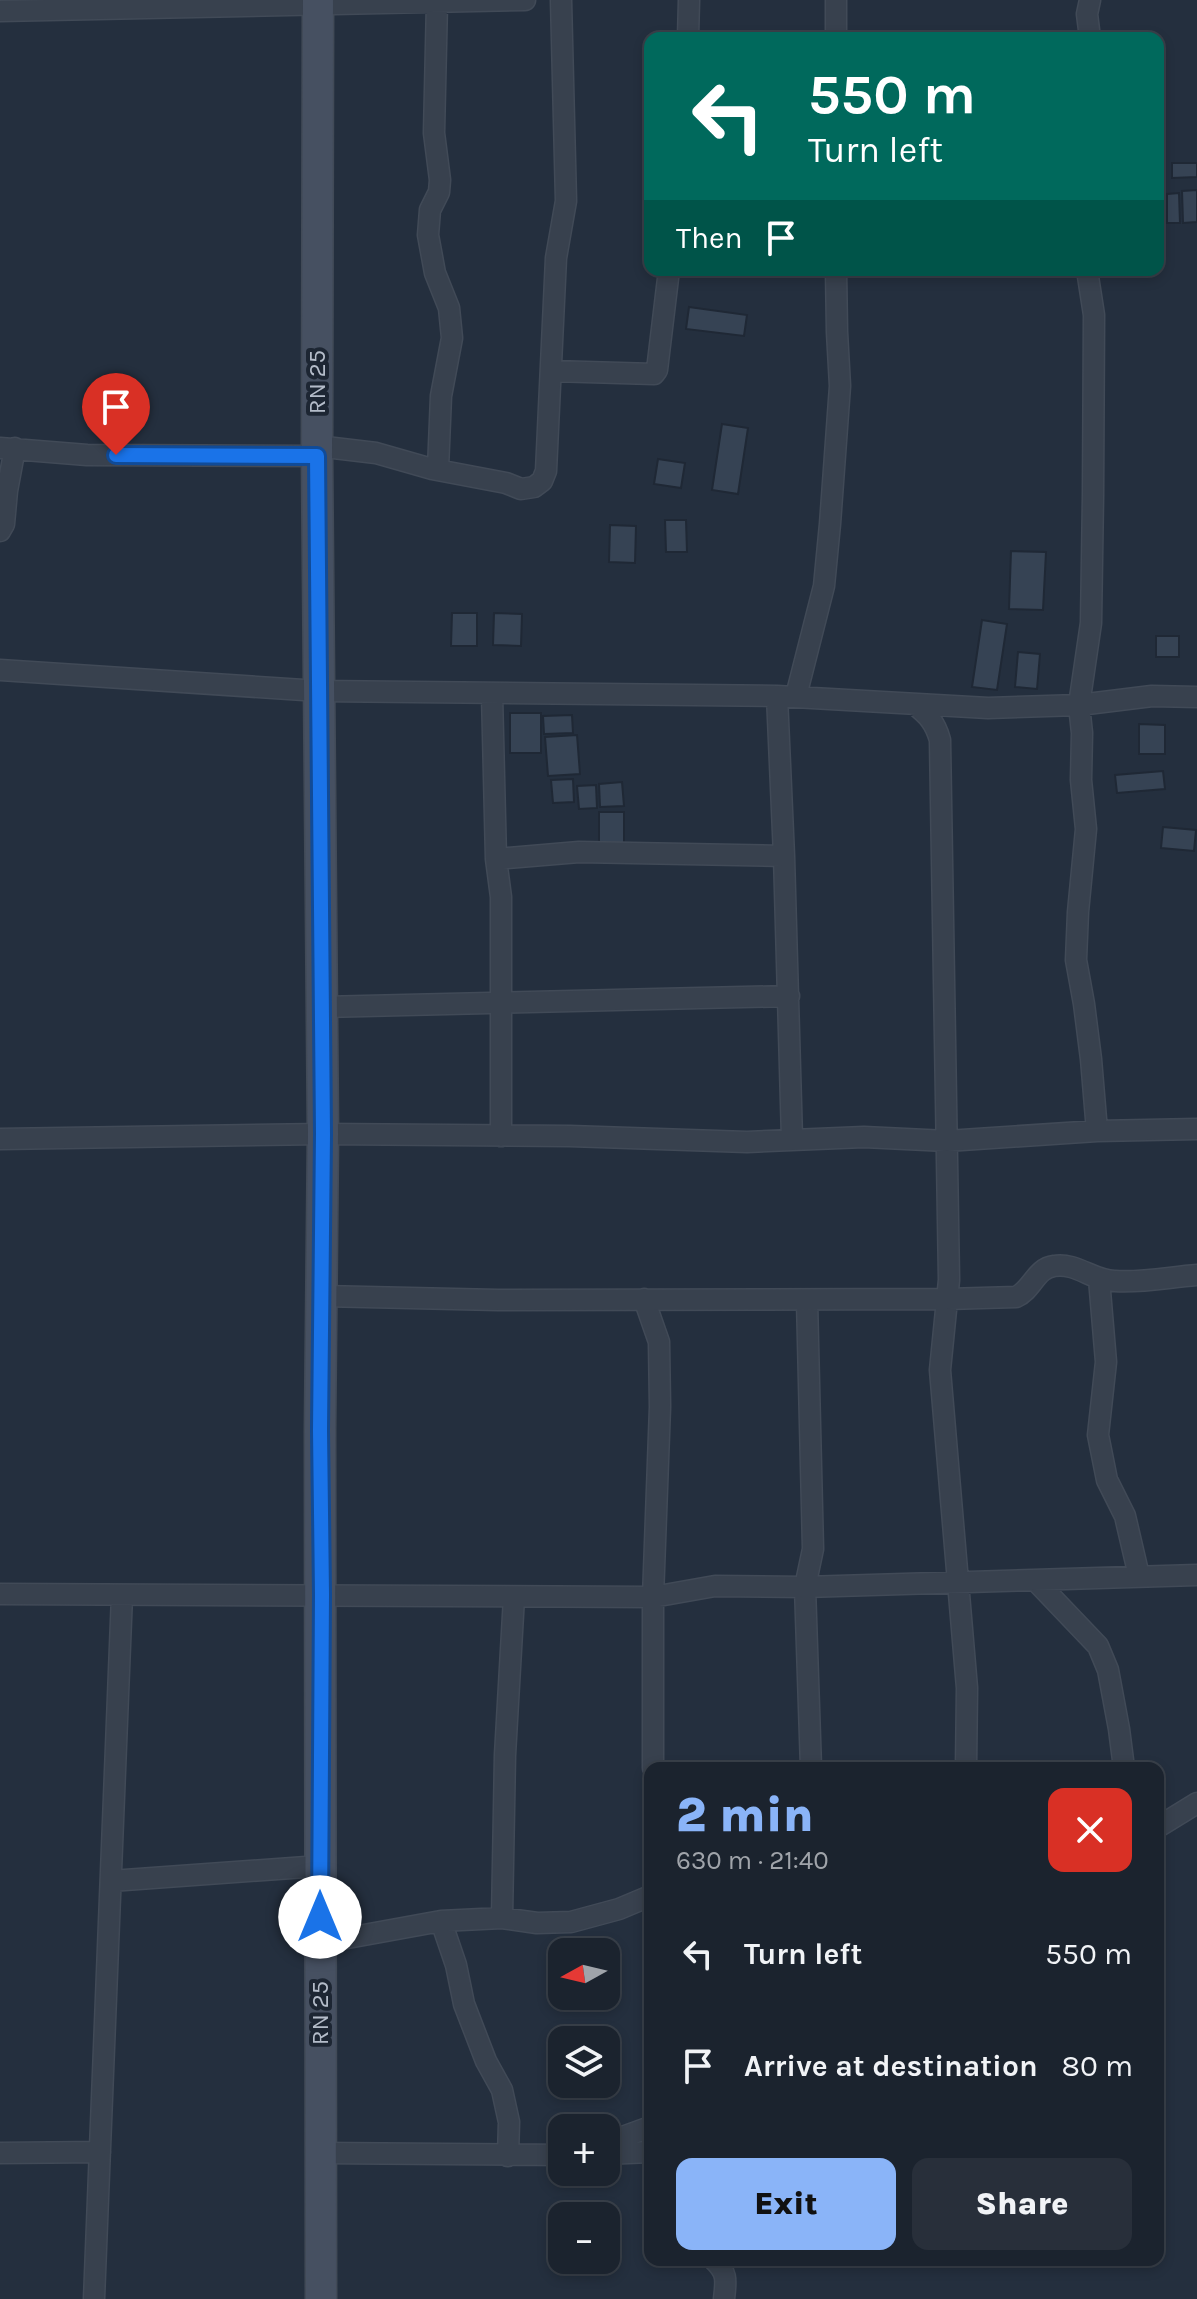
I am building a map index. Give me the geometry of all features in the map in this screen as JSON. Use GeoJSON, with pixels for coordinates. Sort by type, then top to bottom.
{"type":"FeatureCollection","features":[{"type":"Feature","properties":{"kind":"main road","name":"RN 25"},"geometry":{"type":"LineString","coordinates":[[318,2],[317,451],[323,1134],[320,1430],[321,2299]]}},
{"type":"Feature","properties":{"kind":"street"},"geometry":{"type":"LineString","coordinates":[[0,11],[525,0]]}},
{"type":"Feature","properties":{"kind":"street"},"geometry":{"type":"LineString","coordinates":[[0,531],[4,524],[8,448],[87,455],[317,451],[376,453],[521,489],[534,487],[542,481],[546,471],[556,258],[566,201],[561,0]]}},
{"type":"Feature","properties":{"kind":"street"},"geometry":{"type":"LineString","coordinates":[[688,32],[689,0]]}},
{"type":"Feature","properties":{"kind":"street"},"geometry":{"type":"LineString","coordinates":[[836,0],[836,32]]}},
{"type":"Feature","properties":{"kind":"street"},"geometry":{"type":"LineString","coordinates":[[437,2],[434,133],[440,180],[439,192],[430,210],[428,235],[435,273],[449,308],[452,338],[443,383],[438,469]]}},
{"type":"Feature","properties":{"kind":"street"},"geometry":{"type":"LineString","coordinates":[[1083,5],[1089,32]]}},
{"type":"Feature","properties":{"kind":"street"},"geometry":{"type":"LineString","coordinates":[[552,371],[654,374],[668,276]]}},
{"type":"Feature","properties":{"kind":"street"},"geometry":{"type":"LineString","coordinates":[[792,1139],[784,856],[787,696],[824,586],[840,386],[836,276]]}},
{"type":"Feature","properties":{"kind":"street"},"geometry":{"type":"LineString","coordinates":[[1088,276],[1094,329],[1091,623],[1079,705],[1086,829],[1076,960],[1090,1046],[1097,1131]]}},
{"type":"Feature","properties":{"kind":"street"},"geometry":{"type":"LineString","coordinates":[[0,670],[319,691],[787,696],[988,708],[1079,705],[1152,696],[1197,697]]}},
{"type":"Feature","properties":{"kind":"street"},"geometry":{"type":"LineString","coordinates":[[492,694],[496,859],[501,897],[501,1136]]}},
{"type":"Feature","properties":{"kind":"street"},"geometry":{"type":"LineString","coordinates":[[914,704],[935,724],[940,740],[949,1280],[940,1370],[967,1688],[966,1762]]}},
{"type":"Feature","properties":{"kind":"street"},"geometry":{"type":"LineString","coordinates":[[496,859],[579,852],[784,856]]}},
{"type":"Feature","properties":{"kind":"street"},"geometry":{"type":"LineString","coordinates":[[322,1007],[789,996]]}},
{"type":"Feature","properties":{"kind":"street"},"geometry":{"type":"LineString","coordinates":[[0,1139],[323,1134],[570,1136],[747,1142],[864,1137],[947,1141],[1097,1131],[1197,1129]]}},
{"type":"Feature","properties":{"kind":"street"},"geometry":{"type":"LineString","coordinates":[[322,1296],[498,1300],[947,1299],[1016,1297],[1026,1293],[1044,1270],[1054,1266],[1076,1268],[1099,1279],[1115,1282],[1197,1275]]}},
{"type":"Feature","properties":{"kind":"street"},"geometry":{"type":"LineString","coordinates":[[1099,1279],[1106,1362],[1098,1435],[1107,1480],[1125,1516],[1139,1576]]}},
{"type":"Feature","properties":{"kind":"street"},"geometry":{"type":"LineString","coordinates":[[644,1299],[659,1342],[653,1762]]}},
{"type":"Feature","properties":{"kind":"street"},"geometry":{"type":"LineString","coordinates":[[807,1300],[813,1549],[805,1587],[811,1762]]}},
{"type":"Feature","properties":{"kind":"street"},"geometry":{"type":"LineString","coordinates":[[0,1594],[653,1597],[715,1586],[805,1587],[1197,1575]]}},
{"type":"Feature","properties":{"kind":"street"},"geometry":{"type":"LineString","coordinates":[[1035,1580],[1098,1646],[1108,1670],[1123,1762]]}},
{"type":"Feature","properties":{"kind":"street"},"geometry":{"type":"LineString","coordinates":[[94,2299],[122,1595]]}},
{"type":"Feature","properties":{"kind":"street"},"geometry":{"type":"LineString","coordinates":[[502,1918],[505,1755],[514,1597]]}},
{"type":"Feature","properties":{"kind":"street"},"geometry":{"type":"LineString","coordinates":[[1164,1823],[1197,1803]]}},
{"type":"Feature","properties":{"kind":"street"},"geometry":{"type":"LineString","coordinates":[[111,1881],[320,1866]]}},
{"type":"Feature","properties":{"kind":"street"},"geometry":{"type":"LineString","coordinates":[[320,1943],[441,1921],[502,1918],[537,1923],[571,1922],[644,1899]]}},
{"type":"Feature","properties":{"kind":"street"},"geometry":{"type":"LineString","coordinates":[[441,1921],[456,1965],[464,2004],[486,2061],[502,2090],[509,2122],[508,2156]]}},
{"type":"Feature","properties":{"kind":"street"},"geometry":{"type":"LineString","coordinates":[[620,2138],[644,2129]]}},
{"type":"Feature","properties":{"kind":"street"},"geometry":{"type":"LineString","coordinates":[[0,2153],[100,2152]]}},
{"type":"Feature","properties":{"kind":"street"},"geometry":{"type":"LineString","coordinates":[[620,2153],[644,2152]]}},
{"type":"Feature","properties":{"kind":"street"},"geometry":{"type":"LineString","coordinates":[[320,2153],[548,2155]]}},
{"type":"Feature","properties":{"kind":"street"},"geometry":{"type":"LineString","coordinates":[[720,2266],[724,2270],[724,2299]]}},
{"type":"Feature","properties":{"kind":"building"},"geometry":{"type":"Polygon","coordinates":[[[1172,163],[1197,163],[1197,177],[1172,178],[1172,163]]]}},
{"type":"Feature","properties":{"kind":"building"},"geometry":{"type":"Polygon","coordinates":[[[1197,190],[1197,222],[1183,223],[1182,191],[1197,190]]]}},
{"type":"Feature","properties":{"kind":"building"},"geometry":{"type":"Polygon","coordinates":[[[1179,193],[1180,223],[1167,223],[1167,194],[1179,193]]]}},
{"type":"Feature","properties":{"kind":"building"},"geometry":{"type":"Polygon","coordinates":[[[689,307],[747,315],[744,336],[686,329],[689,307]]]}},
{"type":"Feature","properties":{"kind":"building"},"geometry":{"type":"Polygon","coordinates":[[[722,424],[748,428],[738,494],[712,490],[722,424]]]}},
{"type":"Feature","properties":{"kind":"building"},"geometry":{"type":"Polygon","coordinates":[[[658,459],[685,463],[681,488],[654,484],[658,459]]]}},
{"type":"Feature","properties":{"kind":"building"},"geometry":{"type":"Polygon","coordinates":[[[665,520],[686,520],[687,552],[666,552],[665,520]]]}},
{"type":"Feature","properties":{"kind":"building"},"geometry":{"type":"Polygon","coordinates":[[[610,525],[636,526],[635,563],[609,562],[610,525]]]}},
{"type":"Feature","properties":{"kind":"building"},"geometry":{"type":"Polygon","coordinates":[[[1011,551],[1046,552],[1043,610],[1009,609],[1011,551]]]}},
{"type":"Feature","properties":{"kind":"building"},"geometry":{"type":"Polygon","coordinates":[[[452,613],[477,613],[477,646],[451,646],[452,613]]]}},
{"type":"Feature","properties":{"kind":"building"},"geometry":{"type":"Polygon","coordinates":[[[494,613],[522,614],[521,646],[493,645],[494,613]]]}},
{"type":"Feature","properties":{"kind":"building"},"geometry":{"type":"Polygon","coordinates":[[[982,620],[1007,624],[997,690],[972,687],[982,620]]]}},
{"type":"Feature","properties":{"kind":"building"},"geometry":{"type":"Polygon","coordinates":[[[1156,636],[1179,636],[1179,657],[1156,657],[1156,636]]]}},
{"type":"Feature","properties":{"kind":"building"},"geometry":{"type":"Polygon","coordinates":[[[1018,652],[1040,654],[1037,689],[1015,687],[1018,652]]]}},
{"type":"Feature","properties":{"kind":"building"},"geometry":{"type":"Polygon","coordinates":[[[510,713],[541,713],[541,753],[510,753],[510,713]]]}},
{"type":"Feature","properties":{"kind":"building"},"geometry":{"type":"Polygon","coordinates":[[[572,715],[573,733],[544,734],[543,716],[572,715]]]}},
{"type":"Feature","properties":{"kind":"building"},"geometry":{"type":"Polygon","coordinates":[[[1139,724],[1165,725],[1165,754],[1139,754],[1139,724]]]}},
{"type":"Feature","properties":{"kind":"building"},"geometry":{"type":"Polygon","coordinates":[[[577,735],[580,774],[548,776],[545,737],[577,735]]]}},
{"type":"Feature","properties":{"kind":"building"},"geometry":{"type":"Polygon","coordinates":[[[1163,771],[1165,789],[1117,793],[1115,775],[1163,771]]]}},
{"type":"Feature","properties":{"kind":"building"},"geometry":{"type":"Polygon","coordinates":[[[573,779],[574,802],[553,803],[551,780],[573,779]]]}},
{"type":"Feature","properties":{"kind":"building"},"geometry":{"type":"Polygon","coordinates":[[[622,782],[624,806],[600,807],[599,784],[622,782]]]}},
{"type":"Feature","properties":{"kind":"building"},"geometry":{"type":"Polygon","coordinates":[[[596,785],[597,808],[579,809],[577,786],[596,785]]]}},
{"type":"Feature","properties":{"kind":"building"},"geometry":{"type":"Polygon","coordinates":[[[599,812],[624,812],[624,846],[599,847],[599,812]]]}},
{"type":"Feature","properties":{"kind":"building"},"geometry":{"type":"Polygon","coordinates":[[[1163,827],[1196,830],[1194,851],[1161,848],[1163,827]]]}},
{"type":"Feature","properties":{"kind":"route"},"geometry":{"type":"LineString","coordinates":[[116,455],[317,456],[323,1134],[320,1917]]}}]}
